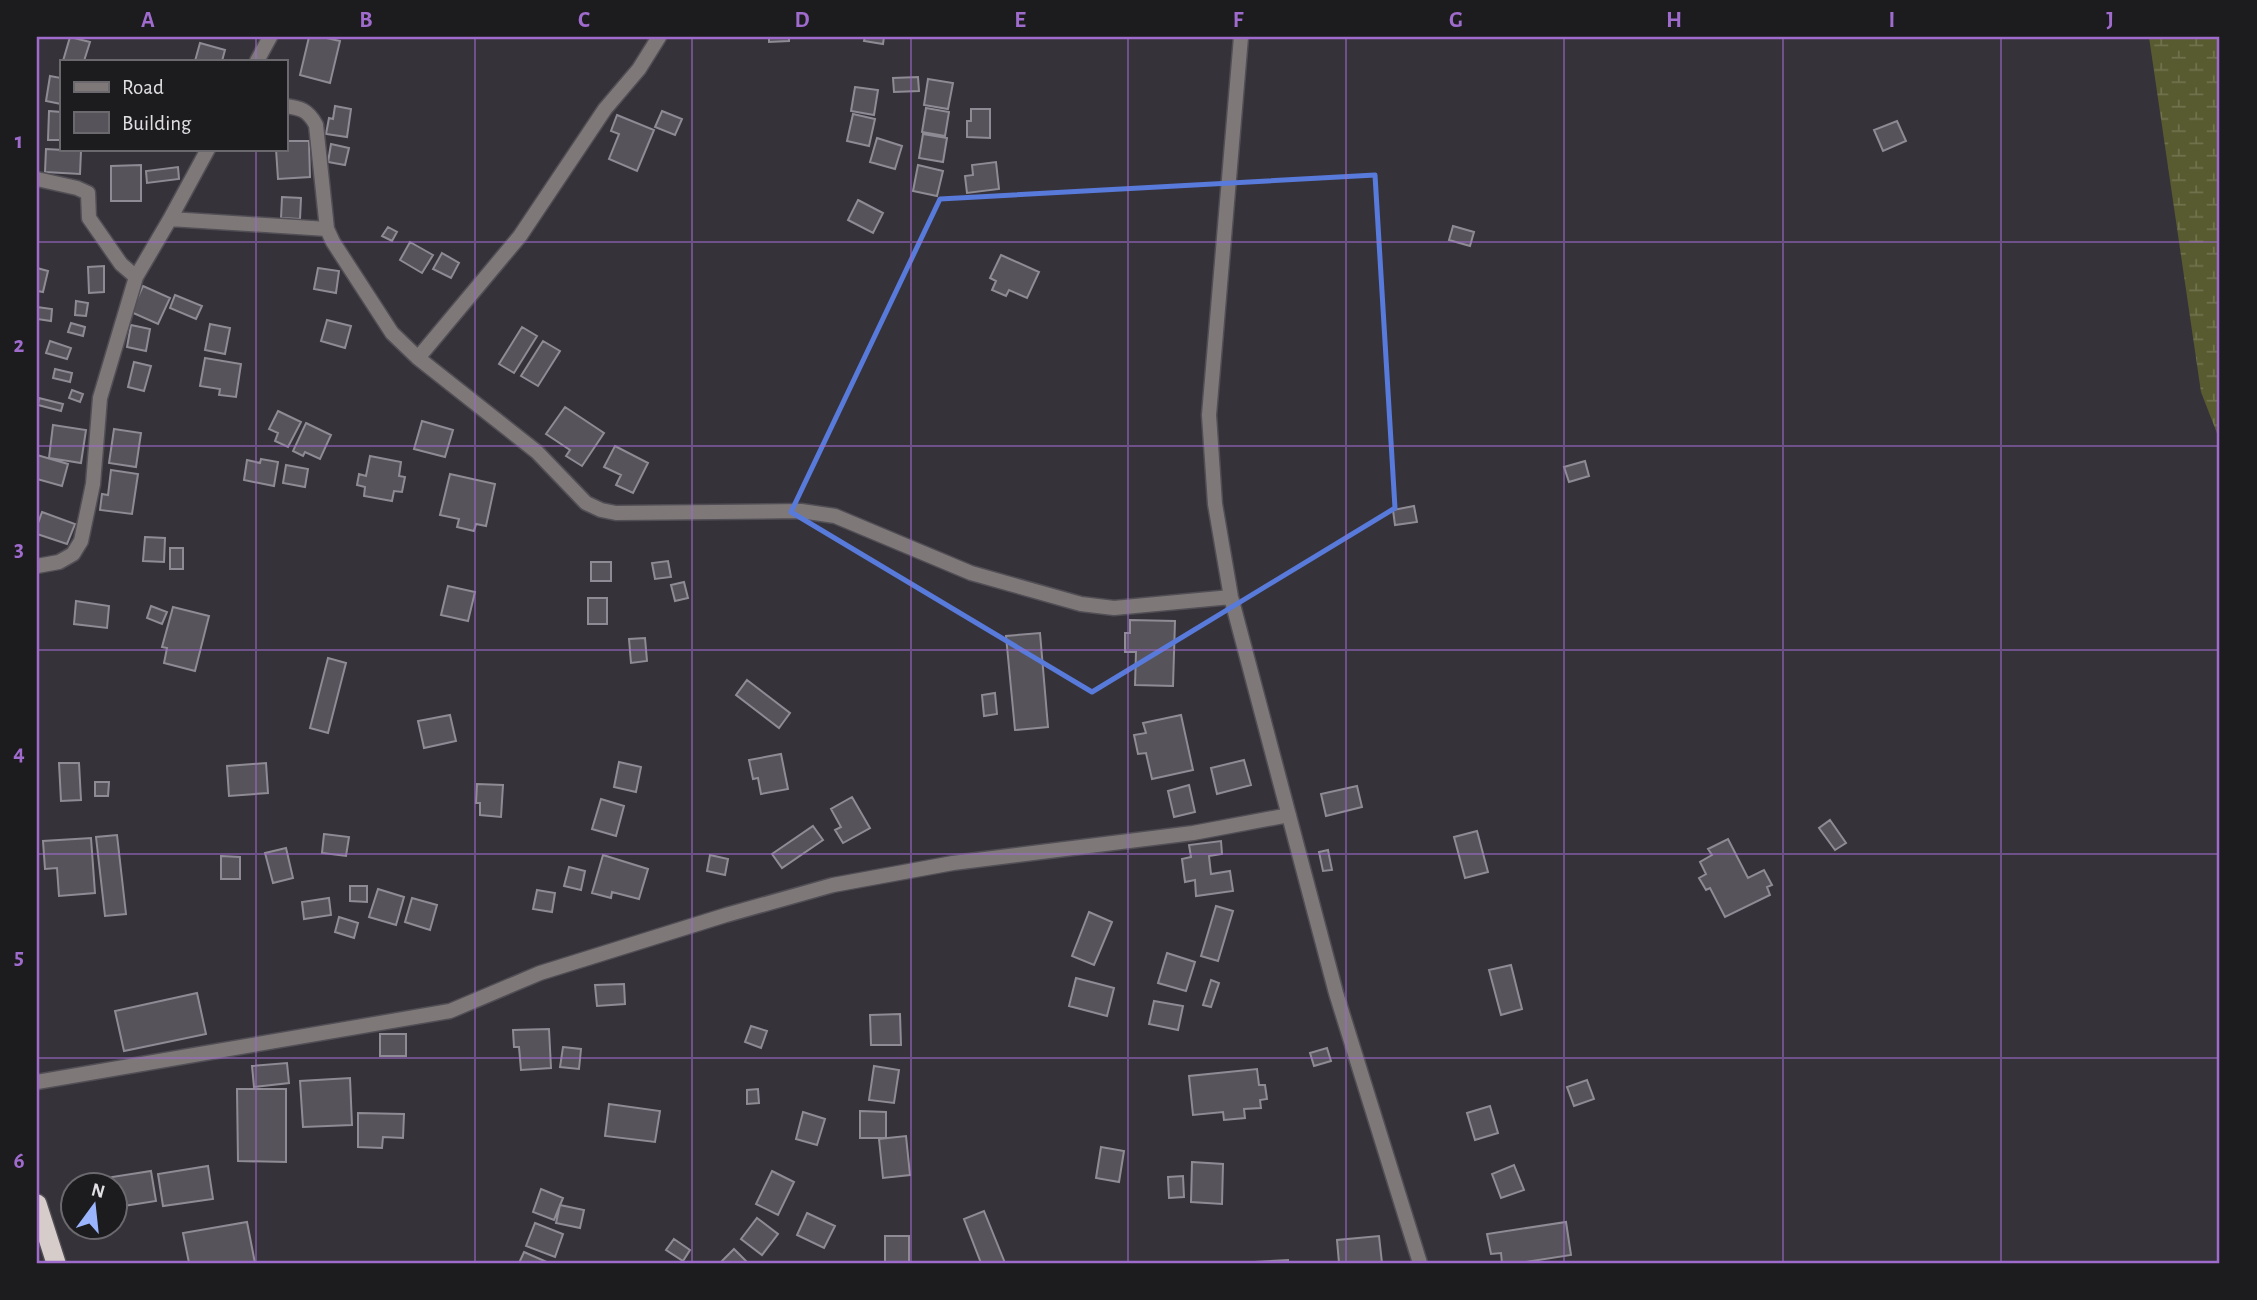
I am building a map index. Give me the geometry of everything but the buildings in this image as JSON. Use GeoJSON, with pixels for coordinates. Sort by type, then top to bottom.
{"type":"FeatureCollection","features":[{"type":"Feature","properties":{"kind":"highway"},"geometry":{"type":"LineString","coordinates":[[37,1204],[56,1263]]}},
{"type":"Feature","properties":{"kind":"street"},"geometry":{"type":"LineString","coordinates":[[258,60],[270,37]]}},
{"type":"Feature","properties":{"kind":"street"},"geometry":{"type":"LineString","coordinates":[[418,358],[520,236],[605,109],[639,69],[659,37]]}},
{"type":"Feature","properties":{"kind":"street"},"geometry":{"type":"LineString","coordinates":[[1241,37],[1209,415],[1214,504],[1230,597],[1336,993],[1420,1263]]}},
{"type":"Feature","properties":{"kind":"street"},"geometry":{"type":"LineString","coordinates":[[287,106],[301,108],[310,113],[316,125],[327,229],[392,333],[418,358],[537,452],[586,502],[601,510],[616,513],[802,511],[835,516],[971,573],[1082,604],[1114,608],[1230,597]]}},
{"type":"Feature","properties":{"kind":"street"},"geometry":{"type":"LineString","coordinates":[[37,566],[59,562],[73,554],[80,541],[93,484],[100,398],[136,277],[207,150]]}},
{"type":"Feature","properties":{"kind":"street"},"geometry":{"type":"LineString","coordinates":[[37,179],[88,193],[89,218],[121,264],[136,277]]}},
{"type":"Feature","properties":{"kind":"street"},"geometry":{"type":"LineString","coordinates":[[170,219],[327,229]]}},
{"type":"Feature","properties":{"kind":"street"},"geometry":{"type":"LineString","coordinates":[[37,1082],[428,1017],[472,1003],[540,973],[833,885],[953,863],[1193,833],[1289,815]]}},
{"type":"Feature","properties":{"kind":"highlighted area"},"geometry":{"type":"Polygon","coordinates":[[[1375,175],[1395,508],[1092,692],[791,512],[940,199],[1375,175]]]}},
{"type":"Feature","properties":{"kind":"green space"},"geometry":{"type":"Polygon","coordinates":[[[2149,37],[2220,37],[2220,441],[2201,392],[2149,37]]]}}]}
